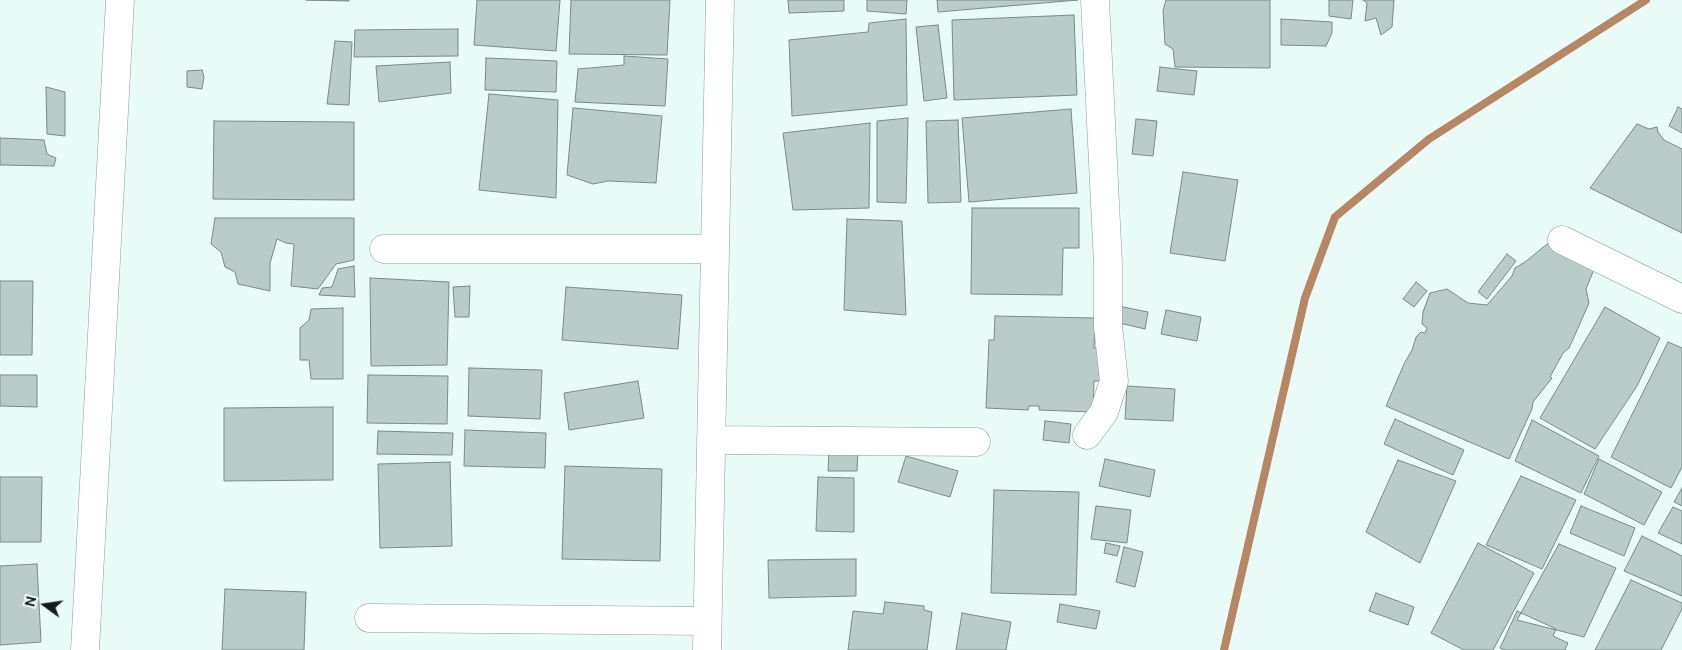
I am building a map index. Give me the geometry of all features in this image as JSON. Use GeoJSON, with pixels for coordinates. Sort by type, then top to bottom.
{"type":"FeatureCollection","features":[{"type":"Feature","properties":{"kind":"street"},"geometry":{"type":"LineString","coordinates":[[85,650],[120,0]]}},
{"type":"Feature","properties":{"kind":"street"},"geometry":{"type":"LineString","coordinates":[[707,650],[720,0]]}},
{"type":"Feature","properties":{"kind":"street"},"geometry":{"type":"LineString","coordinates":[[1087,435],[1104,412],[1114,381],[1108,326],[1108,264],[1095,0]]}},
{"type":"Feature","properties":{"kind":"street"},"geometry":{"type":"LineString","coordinates":[[1562,240],[1682,299]]}},
{"type":"Feature","properties":{"kind":"street"},"geometry":{"type":"LineString","coordinates":[[384,249],[714,249]]}},
{"type":"Feature","properties":{"kind":"street"},"geometry":{"type":"LineString","coordinates":[[710,440],[976,442]]}},
{"type":"Feature","properties":{"kind":"street"},"geometry":{"type":"LineString","coordinates":[[368,618],[707,621]]}},
{"type":"Feature","properties":{"kind":"building"},"geometry":{"type":"Polygon","coordinates":[[[306,0],[349,0],[349,1],[306,0]]]}},
{"type":"Feature","properties":{"kind":"building"},"geometry":{"type":"Polygon","coordinates":[[[477,0],[560,0],[556,51],[474,45],[477,0]]]}},
{"type":"Feature","properties":{"kind":"building"},"geometry":{"type":"Polygon","coordinates":[[[571,0],[670,0],[667,55],[569,54],[571,0]]]}},
{"type":"Feature","properties":{"kind":"building"},"geometry":{"type":"Polygon","coordinates":[[[788,0],[844,0],[844,11],[789,13],[788,0]]]}},
{"type":"Feature","properties":{"kind":"building"},"geometry":{"type":"Polygon","coordinates":[[[867,0],[907,0],[906,14],[867,11],[867,0]]]}},
{"type":"Feature","properties":{"kind":"building"},"geometry":{"type":"Polygon","coordinates":[[[937,0],[1078,0],[938,12],[937,0]]]}},
{"type":"Feature","properties":{"kind":"building"},"geometry":{"type":"Polygon","coordinates":[[[1166,0],[1270,0],[1270,68],[1175,67],[1173,49],[1165,44],[1163,11],[1166,0]]]}},
{"type":"Feature","properties":{"kind":"building"},"geometry":{"type":"Polygon","coordinates":[[[1329,0],[1353,0],[1351,19],[1329,16],[1329,0]]]}},
{"type":"Feature","properties":{"kind":"building"},"geometry":{"type":"Polygon","coordinates":[[[1363,0],[1394,0],[1392,27],[1381,35],[1376,18],[1365,21],[1367,3],[1363,0]]]}},
{"type":"Feature","properties":{"kind":"building"},"geometry":{"type":"Polygon","coordinates":[[[1074,15],[1077,95],[954,100],[952,20],[1074,15]]]}},
{"type":"Feature","properties":{"kind":"building"},"geometry":{"type":"Polygon","coordinates":[[[906,19],[907,105],[792,116],[789,40],[868,32],[869,23],[906,19]]]}},
{"type":"Feature","properties":{"kind":"building"},"geometry":{"type":"Polygon","coordinates":[[[1281,19],[1332,22],[1332,33],[1326,46],[1281,45],[1281,19]]]}},
{"type":"Feature","properties":{"kind":"building"},"geometry":{"type":"Polygon","coordinates":[[[938,25],[947,98],[924,101],[916,27],[938,25]]]}},
{"type":"Feature","properties":{"kind":"building"},"geometry":{"type":"Polygon","coordinates":[[[458,29],[458,56],[354,57],[355,30],[458,29]]]}},
{"type":"Feature","properties":{"kind":"building"},"geometry":{"type":"Polygon","coordinates":[[[335,41],[352,42],[349,105],[327,104],[335,41]]]}},
{"type":"Feature","properties":{"kind":"building"},"geometry":{"type":"Polygon","coordinates":[[[624,56],[668,59],[665,106],[575,102],[578,69],[624,65],[624,56]]]}},
{"type":"Feature","properties":{"kind":"building"},"geometry":{"type":"Polygon","coordinates":[[[486,58],[557,61],[556,92],[485,90],[486,58]]]}},
{"type":"Feature","properties":{"kind":"building"},"geometry":{"type":"Polygon","coordinates":[[[450,62],[451,93],[379,102],[376,66],[450,62]]]}},
{"type":"Feature","properties":{"kind":"building"},"geometry":{"type":"Polygon","coordinates":[[[1160,67],[1197,71],[1194,95],[1157,91],[1160,67]]]}},
{"type":"Feature","properties":{"kind":"building"},"geometry":{"type":"Polygon","coordinates":[[[202,70],[204,77],[202,89],[187,87],[187,71],[202,70]]]}},
{"type":"Feature","properties":{"kind":"building"},"geometry":{"type":"Polygon","coordinates":[[[46,87],[65,92],[65,136],[47,134],[46,87]]]}},
{"type":"Feature","properties":{"kind":"building"},"geometry":{"type":"Polygon","coordinates":[[[489,94],[558,100],[556,198],[479,190],[489,94]]]}},
{"type":"Feature","properties":{"kind":"building"},"geometry":{"type":"Polygon","coordinates":[[[1678,107],[1682,109],[1682,133],[1669,126],[1678,107]]]}},
{"type":"Feature","properties":{"kind":"building"},"geometry":{"type":"Polygon","coordinates":[[[573,108],[662,116],[656,183],[608,181],[593,184],[567,175],[573,108]]]}},
{"type":"Feature","properties":{"kind":"building"},"geometry":{"type":"Polygon","coordinates":[[[1071,109],[1077,193],[969,202],[962,118],[1071,109]]]}},
{"type":"Feature","properties":{"kind":"building"},"geometry":{"type":"Polygon","coordinates":[[[908,118],[906,203],[877,202],[877,121],[908,118]]]}},
{"type":"Feature","properties":{"kind":"building"},"geometry":{"type":"Polygon","coordinates":[[[1136,119],[1157,121],[1153,156],[1132,154],[1136,119]]]}},
{"type":"Feature","properties":{"kind":"building"},"geometry":{"type":"Polygon","coordinates":[[[958,120],[961,202],[928,203],[926,121],[958,120]]]}},
{"type":"Feature","properties":{"kind":"building"},"geometry":{"type":"Polygon","coordinates":[[[214,121],[354,122],[354,200],[213,199],[214,121]]]}},
{"type":"Feature","properties":{"kind":"building"},"geometry":{"type":"Polygon","coordinates":[[[870,123],[869,208],[793,210],[783,133],[870,123]]]}},
{"type":"Feature","properties":{"kind":"building"},"geometry":{"type":"Polygon","coordinates":[[[1637,124],[1649,129],[1657,127],[1664,140],[1682,149],[1682,233],[1590,188],[1637,124]]]}},
{"type":"Feature","properties":{"kind":"building"},"geometry":{"type":"Polygon","coordinates":[[[0,138],[44,140],[47,154],[56,158],[54,166],[0,165],[0,138]]]}},
{"type":"Feature","properties":{"kind":"building"},"geometry":{"type":"Polygon","coordinates":[[[1183,172],[1238,180],[1225,261],[1170,253],[1183,172]]]}},
{"type":"Feature","properties":{"kind":"building"},"geometry":{"type":"Polygon","coordinates":[[[972,208],[1079,208],[1079,248],[1063,248],[1062,295],[971,294],[972,208]]]}},
{"type":"Feature","properties":{"kind":"building"},"geometry":{"type":"Polygon","coordinates":[[[215,218],[354,218],[354,260],[336,264],[318,289],[291,286],[294,244],[277,239],[270,263],[270,291],[238,284],[235,272],[225,267],[221,252],[211,244],[215,218]]]}},
{"type":"Feature","properties":{"kind":"building"},"geometry":{"type":"Polygon","coordinates":[[[847,219],[902,221],[906,315],[844,310],[847,219]]]}},
{"type":"Feature","properties":{"kind":"building"},"geometry":{"type":"Polygon","coordinates":[[[1551,241],[1595,267],[1586,289],[1589,303],[1569,348],[1563,353],[1550,377],[1552,378],[1533,402],[1532,409],[1509,459],[1386,406],[1412,350],[1416,337],[1421,332],[1425,333],[1427,328],[1422,324],[1423,312],[1430,293],[1447,289],[1468,303],[1487,305],[1512,276],[1515,268],[1551,241]]]}},
{"type":"Feature","properties":{"kind":"building"},"geometry":{"type":"Polygon","coordinates":[[[1507,254],[1516,261],[1487,299],[1478,292],[1507,254]]]}},
{"type":"Feature","properties":{"kind":"building"},"geometry":{"type":"Polygon","coordinates":[[[354,266],[355,297],[319,295],[322,288],[332,287],[338,269],[354,266]]]}},
{"type":"Feature","properties":{"kind":"building"},"geometry":{"type":"Polygon","coordinates":[[[370,278],[449,282],[447,365],[371,366],[370,278]]]}},
{"type":"Feature","properties":{"kind":"building"},"geometry":{"type":"Polygon","coordinates":[[[0,281],[33,281],[32,355],[0,355],[0,281]]]}},
{"type":"Feature","properties":{"kind":"building"},"geometry":{"type":"Polygon","coordinates":[[[1416,282],[1427,291],[1414,307],[1403,299],[1416,282]]]}},
{"type":"Feature","properties":{"kind":"building"},"geometry":{"type":"Polygon","coordinates":[[[470,286],[469,317],[455,317],[453,287],[470,286]]]}},
{"type":"Feature","properties":{"kind":"building"},"geometry":{"type":"Polygon","coordinates":[[[566,287],[682,295],[678,349],[562,340],[566,287]]]}},
{"type":"Feature","properties":{"kind":"building"},"geometry":{"type":"Polygon","coordinates":[[[1118,306],[1148,312],[1145,329],[1115,322],[1118,306]]]}},
{"type":"Feature","properties":{"kind":"building"},"geometry":{"type":"Polygon","coordinates":[[[1605,307],[1660,338],[1637,386],[1595,449],[1540,418],[1605,307]]]}},
{"type":"Feature","properties":{"kind":"building"},"geometry":{"type":"Polygon","coordinates":[[[343,308],[343,379],[311,379],[309,360],[300,360],[300,328],[309,320],[311,309],[343,308]]]}},
{"type":"Feature","properties":{"kind":"building"},"geometry":{"type":"Polygon","coordinates":[[[1166,310],[1201,317],[1197,341],[1161,334],[1166,310]]]}},
{"type":"Feature","properties":{"kind":"building"},"geometry":{"type":"Polygon","coordinates":[[[995,316],[1095,318],[1094,348],[1104,349],[1102,381],[1094,381],[1093,412],[1039,410],[1039,406],[1029,406],[1028,410],[986,408],[989,340],[994,340],[995,316]]]}},
{"type":"Feature","properties":{"kind":"building"},"geometry":{"type":"Polygon","coordinates":[[[1668,342],[1682,348],[1682,467],[1671,488],[1611,457],[1668,342]]]}},
{"type":"Feature","properties":{"kind":"building"},"geometry":{"type":"Polygon","coordinates":[[[469,368],[542,370],[540,419],[468,416],[469,368]]]}},
{"type":"Feature","properties":{"kind":"building"},"geometry":{"type":"Polygon","coordinates":[[[0,375],[37,375],[37,407],[0,406],[0,375]]]}},
{"type":"Feature","properties":{"kind":"building"},"geometry":{"type":"Polygon","coordinates":[[[368,375],[448,376],[447,424],[367,423],[368,375]]]}},
{"type":"Feature","properties":{"kind":"building"},"geometry":{"type":"Polygon","coordinates":[[[638,381],[644,418],[569,430],[564,393],[638,381]]]}},
{"type":"Feature","properties":{"kind":"building"},"geometry":{"type":"Polygon","coordinates":[[[1127,386],[1175,389],[1173,421],[1125,419],[1127,386]]]}},
{"type":"Feature","properties":{"kind":"building"},"geometry":{"type":"Polygon","coordinates":[[[333,407],[333,480],[224,481],[224,408],[333,407]]]}},
{"type":"Feature","properties":{"kind":"building"},"geometry":{"type":"Polygon","coordinates":[[[1395,419],[1464,450],[1453,475],[1384,444],[1395,419]]]}},
{"type":"Feature","properties":{"kind":"building"},"geometry":{"type":"Polygon","coordinates":[[[1532,420],[1599,456],[1581,493],[1515,461],[1532,420]]]}},
{"type":"Feature","properties":{"kind":"building"},"geometry":{"type":"Polygon","coordinates":[[[1045,421],[1071,424],[1069,443],[1043,440],[1045,421]]]}},
{"type":"Feature","properties":{"kind":"building"},"geometry":{"type":"Polygon","coordinates":[[[465,430],[546,433],[545,468],[464,466],[465,430]]]}},
{"type":"Feature","properties":{"kind":"building"},"geometry":{"type":"Polygon","coordinates":[[[378,431],[453,433],[452,455],[377,454],[378,431]]]}},
{"type":"Feature","properties":{"kind":"building"},"geometry":{"type":"Polygon","coordinates":[[[829,449],[858,449],[857,471],[828,471],[829,449]]]}},
{"type":"Feature","properties":{"kind":"building"},"geometry":{"type":"Polygon","coordinates":[[[906,456],[958,471],[950,497],[898,482],[906,456]]]}},
{"type":"Feature","properties":{"kind":"building"},"geometry":{"type":"Polygon","coordinates":[[[1105,459],[1155,470],[1150,497],[1099,486],[1105,459]]]}},
{"type":"Feature","properties":{"kind":"building"},"geometry":{"type":"Polygon","coordinates":[[[1599,459],[1662,492],[1644,525],[1584,494],[1599,459]]]}},
{"type":"Feature","properties":{"kind":"building"},"geometry":{"type":"Polygon","coordinates":[[[1398,460],[1456,481],[1420,563],[1366,532],[1398,460]]]}},
{"type":"Feature","properties":{"kind":"building"},"geometry":{"type":"Polygon","coordinates":[[[450,462],[452,546],[380,548],[378,464],[450,462]]]}},
{"type":"Feature","properties":{"kind":"building"},"geometry":{"type":"Polygon","coordinates":[[[565,466],[662,469],[660,561],[562,559],[565,466]]]}},
{"type":"Feature","properties":{"kind":"building"},"geometry":{"type":"Polygon","coordinates":[[[1521,476],[1576,500],[1542,569],[1486,545],[1521,476]]]}},
{"type":"Feature","properties":{"kind":"building"},"geometry":{"type":"Polygon","coordinates":[[[0,477],[42,477],[41,542],[0,542],[0,477]]]}},
{"type":"Feature","properties":{"kind":"building"},"geometry":{"type":"Polygon","coordinates":[[[818,477],[854,478],[854,532],[816,531],[818,477]]]}},
{"type":"Feature","properties":{"kind":"building"},"geometry":{"type":"Polygon","coordinates":[[[1682,488],[1682,506],[1674,502],[1682,488]]]}},
{"type":"Feature","properties":{"kind":"building"},"geometry":{"type":"Polygon","coordinates":[[[994,490],[1079,492],[1076,595],[991,593],[994,490]]]}},
{"type":"Feature","properties":{"kind":"building"},"geometry":{"type":"Polygon","coordinates":[[[1096,506],[1131,510],[1127,543],[1091,539],[1096,506]]]}},
{"type":"Feature","properties":{"kind":"building"},"geometry":{"type":"Polygon","coordinates":[[[1581,506],[1635,528],[1624,556],[1570,533],[1581,506]]]}},
{"type":"Feature","properties":{"kind":"building"},"geometry":{"type":"Polygon","coordinates":[[[1673,507],[1682,511],[1682,544],[1658,533],[1673,507]]]}},
{"type":"Feature","properties":{"kind":"building"},"geometry":{"type":"Polygon","coordinates":[[[1642,536],[1682,556],[1682,596],[1624,571],[1642,536]]]}},
{"type":"Feature","properties":{"kind":"building"},"geometry":{"type":"Polygon","coordinates":[[[1106,543],[1120,546],[1117,556],[1104,553],[1106,543]]]}},
{"type":"Feature","properties":{"kind":"building"},"geometry":{"type":"Polygon","coordinates":[[[1478,543],[1534,573],[1493,650],[1464,650],[1431,633],[1478,543]]]}},
{"type":"Feature","properties":{"kind":"building"},"geometry":{"type":"Polygon","coordinates":[[[1559,544],[1616,568],[1584,637],[1517,620],[1559,544]]]}},
{"type":"Feature","properties":{"kind":"building"},"geometry":{"type":"Polygon","coordinates":[[[1124,547],[1143,552],[1135,587],[1116,582],[1124,547]]]}},
{"type":"Feature","properties":{"kind":"building"},"geometry":{"type":"Polygon","coordinates":[[[856,559],[856,596],[769,598],[768,560],[856,559]]]}},
{"type":"Feature","properties":{"kind":"building"},"geometry":{"type":"Polygon","coordinates":[[[37,564],[41,642],[0,645],[0,566],[37,564]]]}},
{"type":"Feature","properties":{"kind":"building"},"geometry":{"type":"Polygon","coordinates":[[[1631,580],[1682,603],[1682,609],[1661,650],[1595,650],[1631,580]]]}},
{"type":"Feature","properties":{"kind":"building"},"geometry":{"type":"Polygon","coordinates":[[[225,589],[306,592],[304,650],[222,650],[225,589]]]}},
{"type":"Feature","properties":{"kind":"building"},"geometry":{"type":"Polygon","coordinates":[[[1376,593],[1414,607],[1408,625],[1369,611],[1376,593]]]}},
{"type":"Feature","properties":{"kind":"building"},"geometry":{"type":"Polygon","coordinates":[[[885,602],[924,606],[924,610],[932,612],[927,650],[848,650],[853,611],[883,614],[885,602]]]}},
{"type":"Feature","properties":{"kind":"building"},"geometry":{"type":"Polygon","coordinates":[[[1060,604],[1100,611],[1096,629],[1057,622],[1060,604]]]}},
{"type":"Feature","properties":{"kind":"building"},"geometry":{"type":"Polygon","coordinates":[[[1517,611],[1556,629],[1553,636],[1568,643],[1565,650],[1505,650],[1500,648],[1517,611]]]}},
{"type":"Feature","properties":{"kind":"building"},"geometry":{"type":"Polygon","coordinates":[[[962,613],[1011,622],[1006,650],[956,650],[962,613]]]}},
{"type":"Feature","properties":{"kind":"waterway"},"geometry":{"type":"LineString","coordinates":[[1224,650],[1305,298],[1335,217],[1429,139],[1646,0]]}}]}
